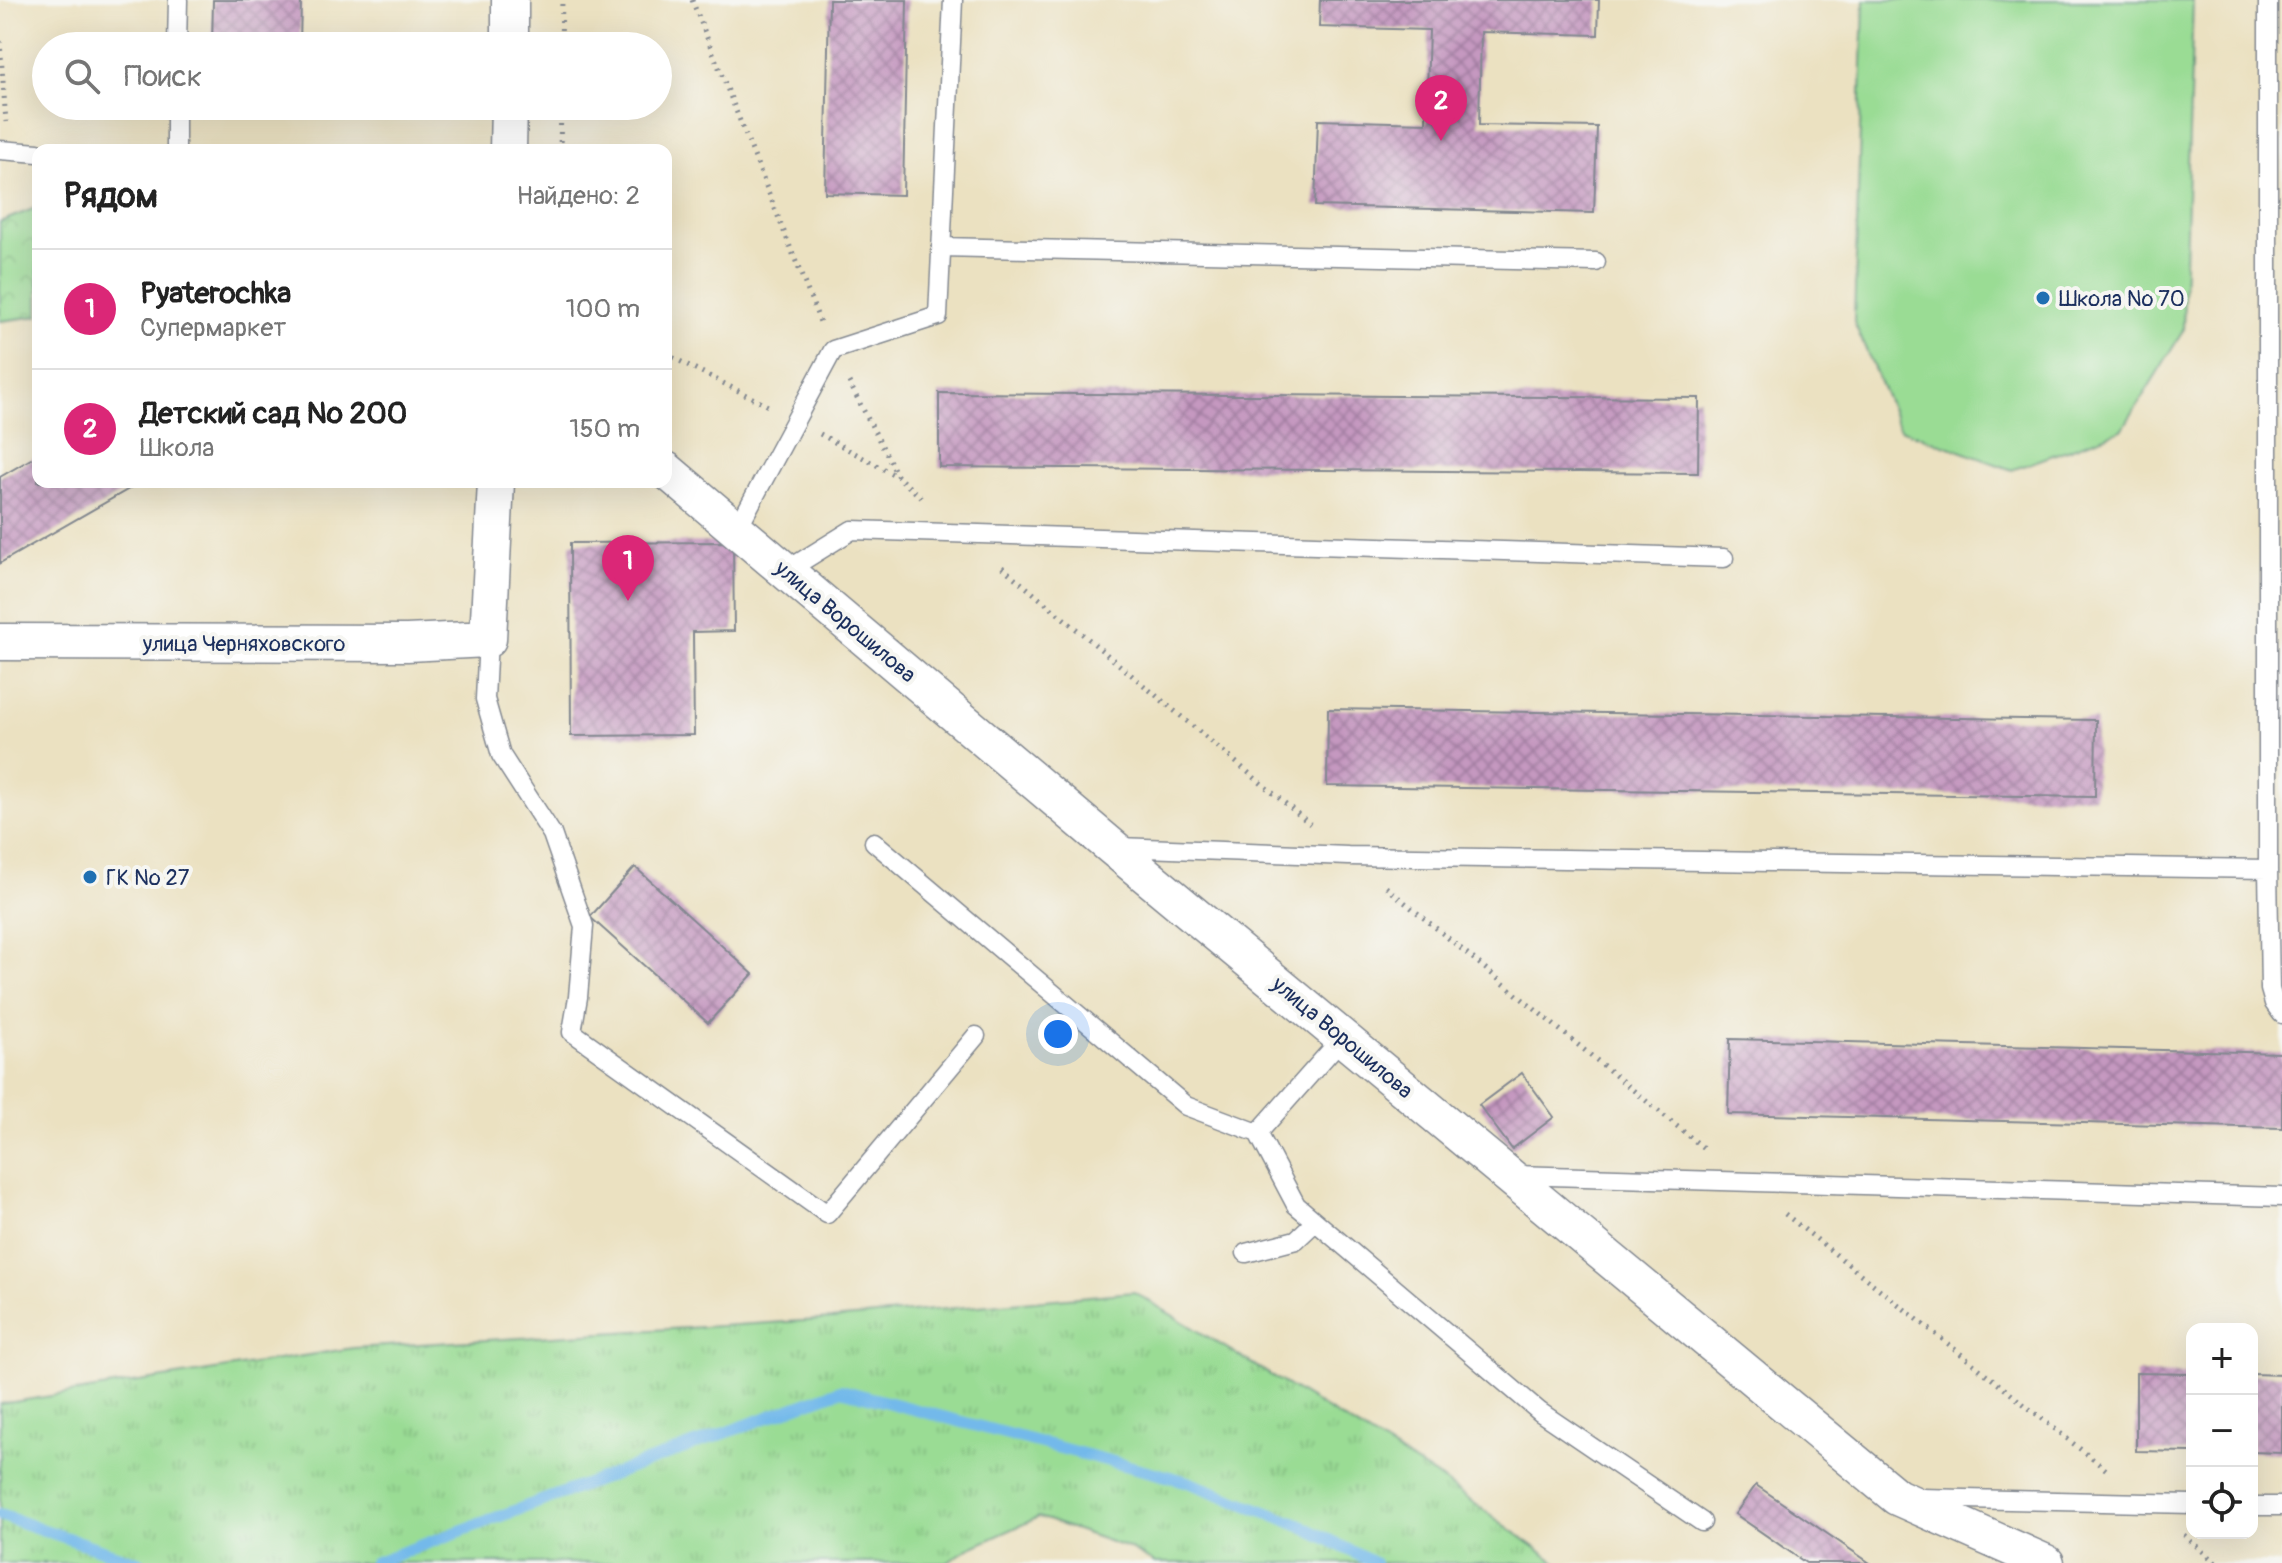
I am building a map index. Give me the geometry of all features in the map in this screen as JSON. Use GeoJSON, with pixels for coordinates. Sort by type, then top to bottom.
{"type":"FeatureCollection","features":[{"type":"Feature","properties":{"kind":"street"},"geometry":{"type":"LineString","coordinates":[[510,0],[510,32]]}},
{"type":"Feature","properties":{"kind":"street"},"geometry":{"type":"LineString","coordinates":[[508,144],[509,120]]}},
{"type":"Feature","properties":{"kind":"street","name":"улица Ворошилова"},"geometry":{"type":"LineString","coordinates":[[672,475],[1112,847],[1897,1497],[2046,1563]]}},
{"type":"Feature","properties":{"kind":"street"},"geometry":{"type":"LineString","coordinates":[[488,639],[496,488]]}},
{"type":"Feature","properties":{"kind":"street","name":"улица Черняховского"},"geometry":{"type":"LineString","coordinates":[[0,642],[407,643],[488,639]]}},
{"type":"Feature","properties":{"kind":"lane"},"geometry":{"type":"LineString","coordinates":[[177,32],[178,0]]}},
{"type":"Feature","properties":{"kind":"lane"},"geometry":{"type":"LineString","coordinates":[[737,529],[833,350],[938,316],[953,0]]}},
{"type":"Feature","properties":{"kind":"lane"},"geometry":{"type":"LineString","coordinates":[[2268,0],[2268,869],[2270,989],[2274,1003],[2282,1014]]}},
{"type":"Feature","properties":{"kind":"lane"},"geometry":{"type":"LineString","coordinates":[[176,120],[176,144]]}},
{"type":"Feature","properties":{"kind":"lane"},"geometry":{"type":"LineString","coordinates":[[4,151],[32,153]]}},
{"type":"Feature","properties":{"kind":"lane"},"geometry":{"type":"LineString","coordinates":[[941,247],[1596,262]]}},
{"type":"Feature","properties":{"kind":"lane"},"geometry":{"type":"LineString","coordinates":[[786,571],[852,530],[1724,558]]}},
{"type":"Feature","properties":{"kind":"lane"},"geometry":{"type":"LineString","coordinates":[[488,639],[485,699],[501,755],[552,834],[584,926],[572,1032],[827,1214],[976,1036]]}},
{"type":"Feature","properties":{"kind":"lane"},"geometry":{"type":"LineString","coordinates":[[874,842],[1186,1106],[1258,1133],[1296,1205],[1315,1222],[1540,1412],[1702,1522]]}},
{"type":"Feature","properties":{"kind":"lane"},"geometry":{"type":"LineString","coordinates":[[1112,847],[1348,856],[2268,869]]}},
{"type":"Feature","properties":{"kind":"lane"},"geometry":{"type":"LineString","coordinates":[[1258,1133],[1343,1037]]}},
{"type":"Feature","properties":{"kind":"lane"},"geometry":{"type":"LineString","coordinates":[[1509,1174],[2282,1197]]}},
{"type":"Feature","properties":{"kind":"lane"},"geometry":{"type":"LineString","coordinates":[[1246,1253],[1296,1240],[1315,1222]]}},
{"type":"Feature","properties":{"kind":"lane"},"geometry":{"type":"LineString","coordinates":[[1897,1497],[2186,1504]]}},
{"type":"Feature","properties":{"kind":"lane"},"geometry":{"type":"LineString","coordinates":[[2258,1506],[2282,1506]]}},
{"type":"Feature","properties":{"kind":"path"},"geometry":{"type":"LineString","coordinates":[[561,32],[562,0]]}},
{"type":"Feature","properties":{"kind":"path"},"geometry":{"type":"LineString","coordinates":[[692,0],[833,350],[898,477],[1348,856]]}},
{"type":"Feature","properties":{"kind":"path"},"geometry":{"type":"LineString","coordinates":[[0,41],[4,151]]}},
{"type":"Feature","properties":{"kind":"path"},"geometry":{"type":"LineString","coordinates":[[560,144],[561,120]]}},
{"type":"Feature","properties":{"kind":"green space"},"geometry":{"type":"Polygon","coordinates":[[[1864,0],[2193,0],[2183,331],[2122,430],[2012,470],[1900,429],[1854,322],[1864,0]]]}},
{"type":"Feature","properties":{"kind":"green space"},"geometry":{"type":"Polygon","coordinates":[[[32,209],[32,317],[0,321],[0,222],[32,209]]]}},
{"type":"Feature","properties":{"kind":"green space"},"geometry":{"type":"Polygon","coordinates":[[[1134,1292],[1435,1475],[1557,1563],[1155,1563],[1128,1548],[1039,1517],[966,1550],[947,1563],[0,1563],[0,1404],[353,1348],[820,1320],[1134,1292]]]}},
{"type":"Feature","properties":{"kind":"building"},"geometry":{"type":"Polygon","coordinates":[[[213,0],[301,0],[300,32],[212,32],[213,0]]]}},
{"type":"Feature","properties":{"kind":"building"},"geometry":{"type":"Polygon","coordinates":[[[829,0],[907,0],[903,195],[825,193],[829,0]]]}},
{"type":"Feature","properties":{"kind":"building"},"geometry":{"type":"Polygon","coordinates":[[[1320,0],[1599,0],[1598,35],[1481,32],[1479,125],[1597,127],[1594,213],[1315,206],[1318,120],[1426,123],[1429,30],[1319,27],[1320,0]]]}},
{"type":"Feature","properties":{"kind":"building"},"geometry":{"type":"Polygon","coordinates":[[[939,393],[1699,398],[1698,473],[939,467],[939,393]]]}},
{"type":"Feature","properties":{"kind":"building"},"geometry":{"type":"Polygon","coordinates":[[[32,458],[32,488],[131,488],[0,563],[0,477],[32,458]]]}},
{"type":"Feature","properties":{"kind":"building"},"geometry":{"type":"Polygon","coordinates":[[[733,542],[734,631],[693,632],[694,735],[571,736],[570,543],[733,542]]]}},
{"type":"Feature","properties":{"kind":"building"},"geometry":{"type":"Polygon","coordinates":[[[1328,709],[2096,720],[2095,797],[1327,786],[1328,709]]]}},
{"type":"Feature","properties":{"kind":"building"},"geometry":{"type":"Polygon","coordinates":[[[635,867],[753,974],[708,1023],[590,917],[635,867]]]}},
{"type":"Feature","properties":{"kind":"building"},"geometry":{"type":"Polygon","coordinates":[[[1730,1039],[2282,1053],[2282,1128],[1728,1114],[1730,1039]]]}},
{"type":"Feature","properties":{"kind":"building"},"geometry":{"type":"Polygon","coordinates":[[[1522,1073],[1554,1117],[1512,1149],[1479,1105],[1522,1073]]]}},
{"type":"Feature","properties":{"kind":"building"},"geometry":{"type":"Polygon","coordinates":[[[2136,1373],[2186,1374],[2186,1452],[2136,1451],[2136,1373]]]}},
{"type":"Feature","properties":{"kind":"building"},"geometry":{"type":"Polygon","coordinates":[[[2258,1374],[2282,1375],[2282,1453],[2258,1452],[2258,1374]]]}},
{"type":"Feature","properties":{"kind":"building"},"geometry":{"type":"Polygon","coordinates":[[[1756,1485],[1870,1563],[1806,1563],[1735,1514],[1756,1485]]]}},
{"type":"Feature","properties":{"kind":"waterway"},"geometry":{"type":"LineString","coordinates":[[374,1563],[841,1390],[1185,1481],[1302,1526],[1374,1563]]}},
{"type":"Feature","properties":{"kind":"waterway"},"geometry":{"type":"LineString","coordinates":[[0,1515],[140,1563]]}},
{"type":"Feature","properties":{"kind":"place","name":"Детский сад № 200"},"geometry":{"type":"Point","coordinates":[1441,141]}},
{"type":"Feature","properties":{"kind":"place","name":"Школа № 70"},"geometry":{"type":"Point","coordinates":[2043,298]}},
{"type":"Feature","properties":{"kind":"place","name":"Pyaterochka"},"geometry":{"type":"Point","coordinates":[628,601]}},
{"type":"Feature","properties":{"kind":"place","name":"ГК № 27"},"geometry":{"type":"Point","coordinates":[90,877]}}]}
